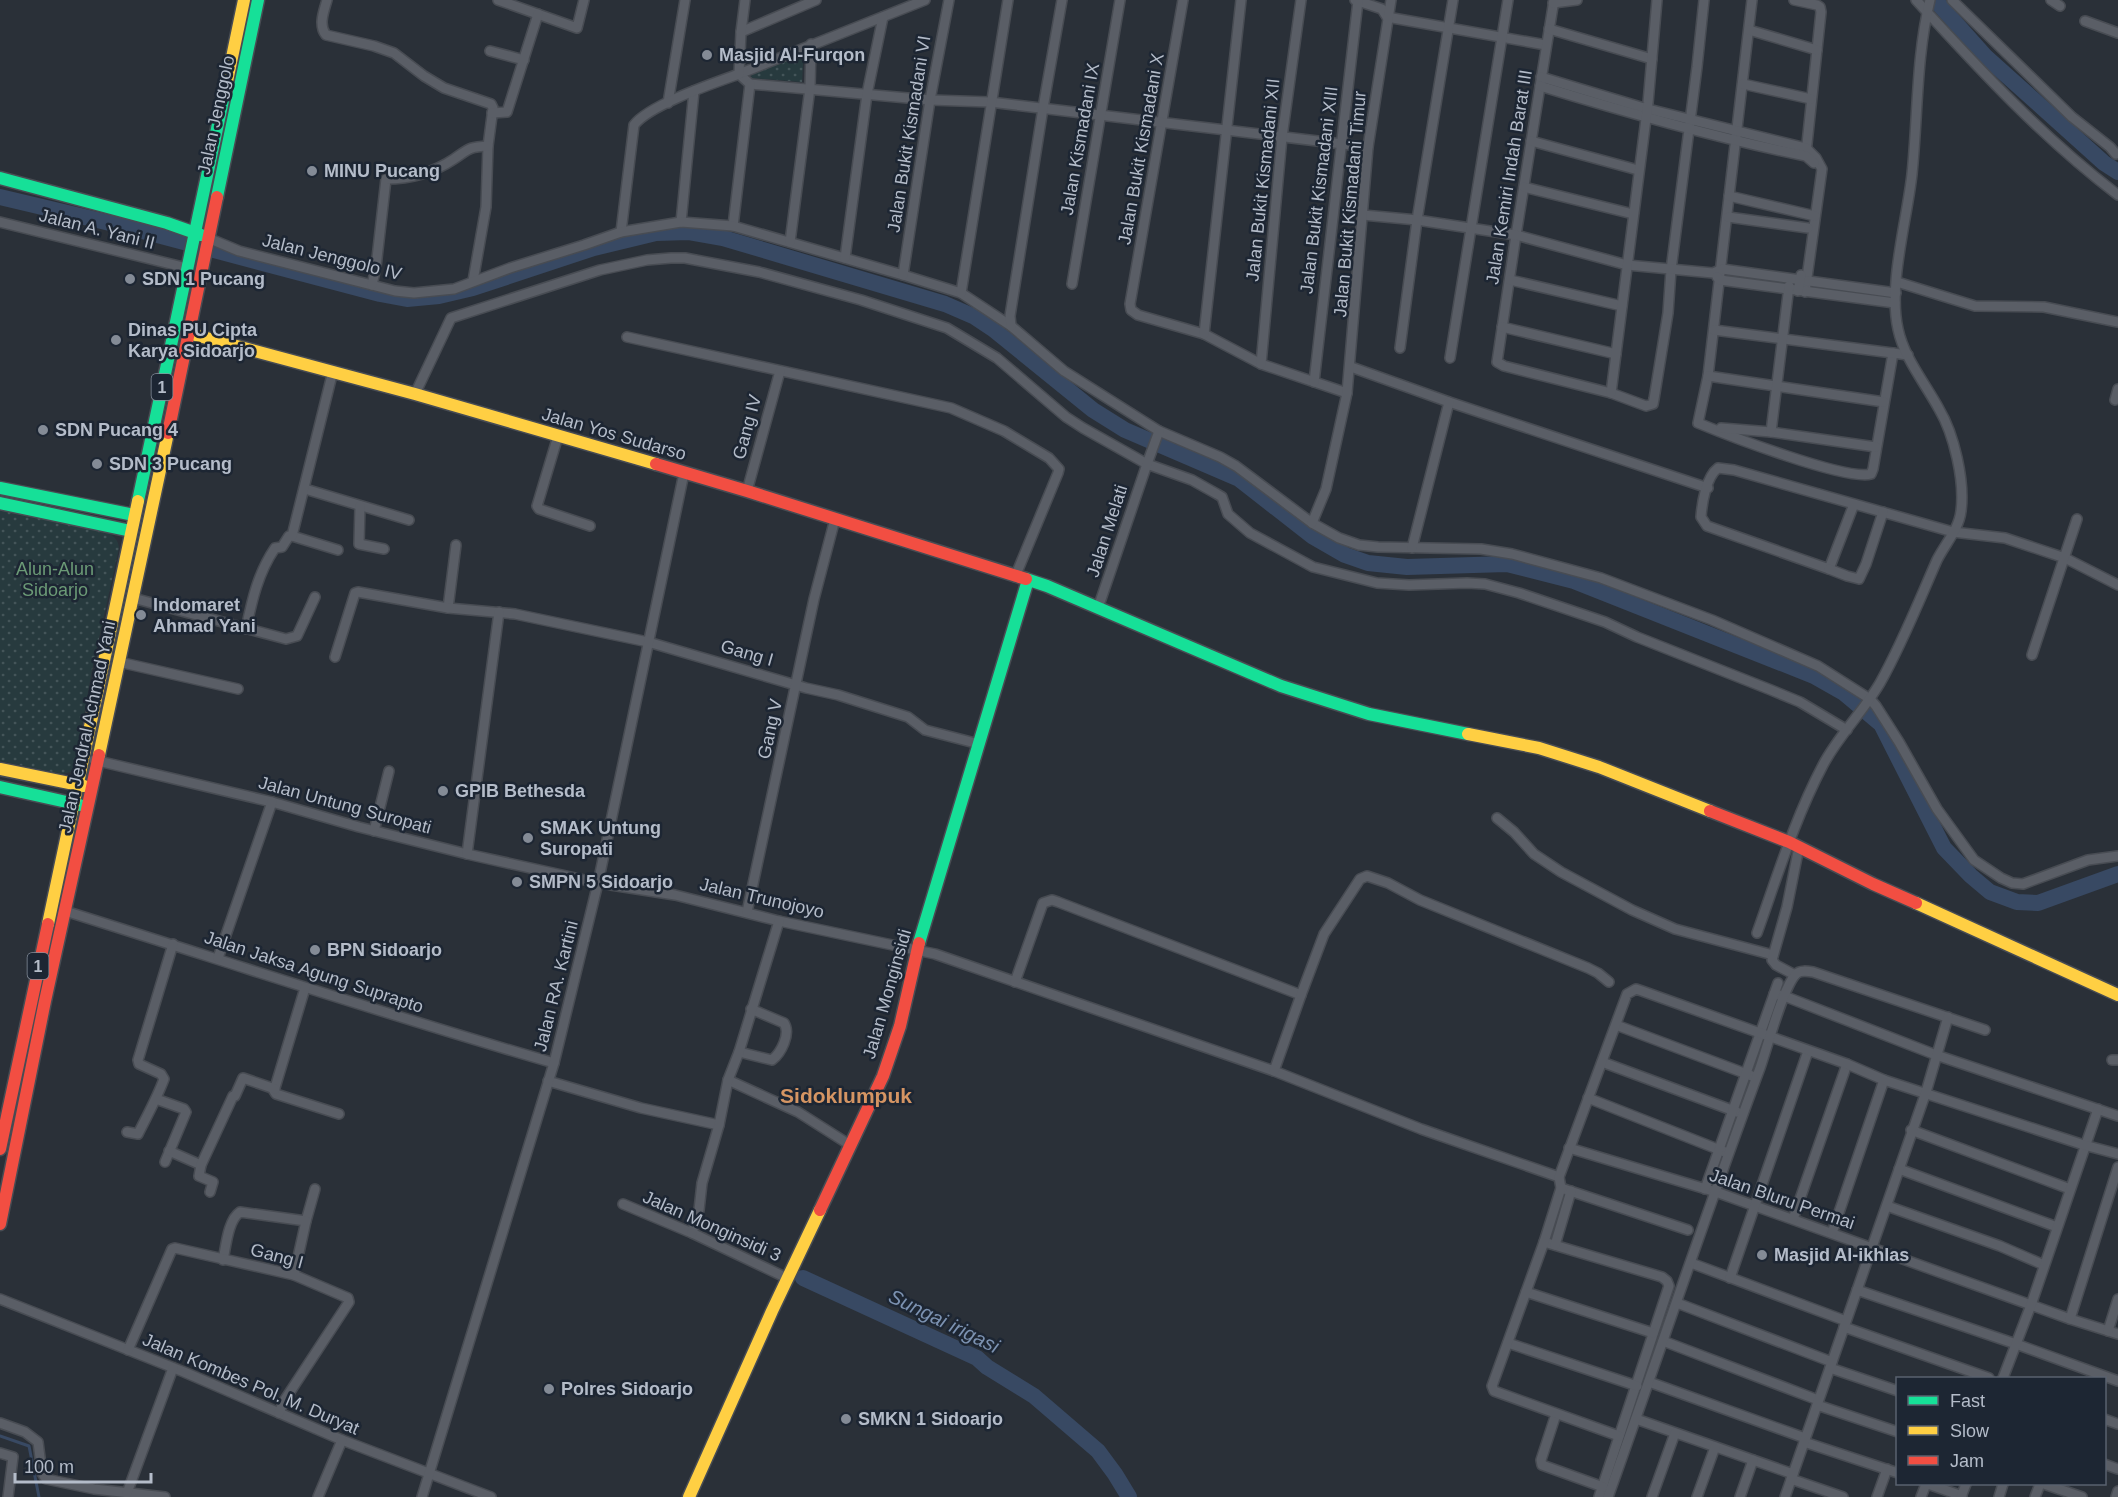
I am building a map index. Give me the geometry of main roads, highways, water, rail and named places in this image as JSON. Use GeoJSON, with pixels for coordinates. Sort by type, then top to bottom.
{"type":"FeatureCollection","features":[{"type":"Feature","properties":{"kind":"main road","name":"Jalan Jenggolo"},"geometry":{"type":"LineString","coordinates":[[194,238],[244,0]]}},
{"type":"Feature","properties":{"kind":"main road","name":"Jalan Jenggolo"},"geometry":{"type":"LineString","coordinates":[[207,242],[258,0]]}},
{"type":"Feature","properties":{"kind":"main road"},"geometry":{"type":"LineString","coordinates":[[0,178],[207,242]]}},
{"type":"Feature","properties":{"kind":"main road","name":"Jalan Jendral Achmad Yani"},"geometry":{"type":"LineString","coordinates":[[0,1149],[2,1128],[194,238]]}},
{"type":"Feature","properties":{"kind":"main road","name":"Jalan Jendral Achmad Yani"},"geometry":{"type":"LineString","coordinates":[[0,1224],[41,1017],[148,533],[207,242]]}},
{"type":"Feature","properties":{"kind":"main road","name":"Jalan Yos Sudarso"},"geometry":{"type":"LineString","coordinates":[[188,333],[415,394],[747,491],[1047,586],[1281,686],[1369,714],[1539,748],[1599,767],[1794,845],[1873,884],[2118,995]]}},
{"type":"Feature","properties":{"kind":"main road"},"geometry":{"type":"LineString","coordinates":[[0,488],[134,515]]}},
{"type":"Feature","properties":{"kind":"main road"},"geometry":{"type":"LineString","coordinates":[[0,503],[148,533]]}},
{"type":"Feature","properties":{"kind":"main road","name":"Jalan Monginsidi"},"geometry":{"type":"LineString","coordinates":[[689,1497],[787,1278],[883,1076],[897,1036],[917,950],[1028,580]]}},
{"type":"Feature","properties":{"kind":"main road"},"geometry":{"type":"LineString","coordinates":[[0,769],[92,788]]}},
{"type":"Feature","properties":{"kind":"main road"},"geometry":{"type":"LineString","coordinates":[[0,787],[88,806]]}},
{"type":"Feature","properties":{"kind":"waterway"},"geometry":{"type":"LineString","coordinates":[[1935,0],[1986,57],[2104,163],[2118,172]]}},
{"type":"Feature","properties":{"kind":"waterway"},"geometry":{"type":"LineString","coordinates":[[0,197],[407,299],[439,296],[473,288],[594,248],[656,233],[689,232],[723,238],[945,304],[975,317],[993,329],[1093,410],[1125,430],[1239,479],[1312,536],[1345,555],[1368,563],[1407,567],[1507,564],[1574,581],[1814,676],[1844,693],[1881,724],[1944,848],[1990,892],[2017,902],[2038,903],[2118,874]]}},
{"type":"Feature","properties":{"kind":"waterway","name":"Sungai irigasi"},"geometry":{"type":"LineString","coordinates":[[803,1278],[977,1358],[987,1367],[1034,1396],[1098,1451],[1129,1497]]}},
{"type":"Feature","properties":{"kind":"waterway"},"geometry":{"type":"LineString","coordinates":[[0,1436],[29,1446],[39,1497]]}},
{"type":"Feature","properties":{"kind":"place","name":"Masjid Al-Furqon"},"geometry":{"type":"Point","coordinates":[707,55]}},
{"type":"Feature","properties":{"kind":"place","name":"MINU Pucang"},"geometry":{"type":"Point","coordinates":[312,171]}},
{"type":"Feature","properties":{"kind":"place","name":"SDN 1 Pucang"},"geometry":{"type":"Point","coordinates":[130,279]}},
{"type":"Feature","properties":{"kind":"place","name":"Dinas PU Cipta Karya Sidoarjo"},"geometry":{"type":"Point","coordinates":[116,340]}},
{"type":"Feature","properties":{"kind":"place","name":"SDN Pucang 4"},"geometry":{"type":"Point","coordinates":[43,430]}},
{"type":"Feature","properties":{"kind":"place","name":"SDN 3 Pucang"},"geometry":{"type":"Point","coordinates":[97,464]}},
{"type":"Feature","properties":{"kind":"place","name":"Indomaret Ahmad Yani"},"geometry":{"type":"Point","coordinates":[141,615]}},
{"type":"Feature","properties":{"kind":"place","name":"GPIB Bethesda"},"geometry":{"type":"Point","coordinates":[443,791]}},
{"type":"Feature","properties":{"kind":"place","name":"SMAK Untung Suropati"},"geometry":{"type":"Point","coordinates":[528,838]}},
{"type":"Feature","properties":{"kind":"place","name":"SMPN 5 Sidoarjo"},"geometry":{"type":"Point","coordinates":[517,882]}},
{"type":"Feature","properties":{"kind":"place","name":"BPN Sidoarjo"},"geometry":{"type":"Point","coordinates":[315,950]}},
{"type":"Feature","properties":{"kind":"place","name":"Masjid Al-ikhlas"},"geometry":{"type":"Point","coordinates":[1762,1255]}},
{"type":"Feature","properties":{"kind":"place","name":"Polres Sidoarjo"},"geometry":{"type":"Point","coordinates":[549,1389]}},
{"type":"Feature","properties":{"kind":"place","name":"SMKN 1 Sidoarjo"},"geometry":{"type":"Point","coordinates":[846,1419]}},
{"type":"Feature","properties":{"kind":"district","name":"Sidoklumpuk"},"geometry":{"type":"Point","coordinates":[846,1096]}},
{"type":"Feature","properties":{"kind":"park label","name":"Alun-Alun Sidoarjo"},"geometry":{"type":"Point","coordinates":[55,579]}}]}
